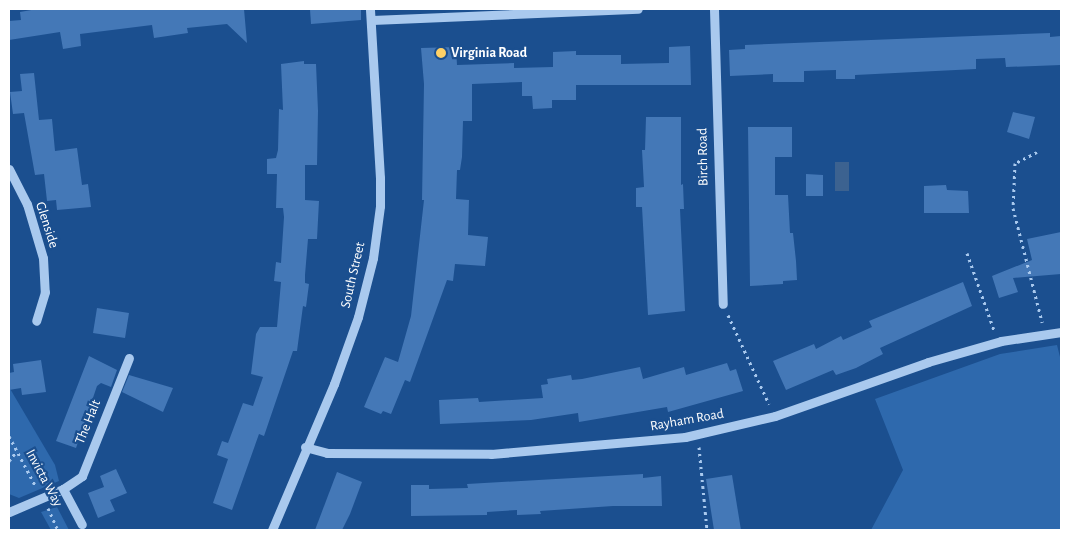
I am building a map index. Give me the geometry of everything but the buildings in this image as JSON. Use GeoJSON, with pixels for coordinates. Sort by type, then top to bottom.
{"type":"FeatureCollection","features":[{"type":"Feature","properties":{"kind":"street","name":"South Street"},"geometry":{"type":"LineString","coordinates":[[272,530],[305,448],[334,384],[355,325],[372,258],[380,206],[370,9]]}},
{"type":"Feature","properties":{"kind":"street"},"geometry":{"type":"LineString","coordinates":[[372,20],[638,9]]}},
{"type":"Feature","properties":{"kind":"street","name":"Birch Road"},"geometry":{"type":"LineString","coordinates":[[714,9],[722,304]]}},
{"type":"Feature","properties":{"kind":"street","name":"Glenside"},"geometry":{"type":"LineString","coordinates":[[9,169],[27,204],[43,258],[45,292],[36,321]]}},
{"type":"Feature","properties":{"kind":"street","name":"Rayham Road"},"geometry":{"type":"LineString","coordinates":[[305,448],[336,453],[491,454],[698,434],[775,416],[928,362],[1001,341],[1061,332]]}},
{"type":"Feature","properties":{"kind":"street","name":"The Halt"},"geometry":{"type":"LineString","coordinates":[[9,512],[63,489],[82,476],[129,358]]}},
{"type":"Feature","properties":{"kind":"street"},"geometry":{"type":"LineString","coordinates":[[63,489],[82,524]]}},
{"type":"Feature","properties":{"kind":"path"},"geometry":{"type":"LineString","coordinates":[[1037,152],[1015,163],[1013,208],[1047,334]]}},
{"type":"Feature","properties":{"kind":"path"},"geometry":{"type":"LineString","coordinates":[[967,253],[991,323],[1001,341]]}},
{"type":"Feature","properties":{"kind":"path"},"geometry":{"type":"LineString","coordinates":[[722,304],[775,416]]}},
{"type":"Feature","properties":{"kind":"path"},"geometry":{"type":"LineString","coordinates":[[698,434],[706,530]]}},
{"type":"Feature","properties":{"kind":"path","name":"Invicta Way"},"geometry":{"type":"LineString","coordinates":[[9,436],[58,530]]}},
{"type":"Feature","properties":{"kind":"path"},"geometry":{"type":"LineString","coordinates":[[9,461],[17,452]]}},
{"type":"Feature","properties":{"kind":"shaded area"},"geometry":{"type":"Polygon","coordinates":[[[835,162],[849,162],[849,191],[835,191],[835,162]]]}},
{"type":"Feature","properties":{"kind":"shaded area"},"geometry":{"type":"Polygon","coordinates":[[[1057,345],[1061,361],[1061,530],[871,530],[903,470],[875,399],[1000,354],[1057,345]]]}},
{"type":"Feature","properties":{"kind":"shaded area"},"geometry":{"type":"Polygon","coordinates":[[[9,387],[55,465],[59,481],[19,498],[9,494],[9,387]]]}},
{"type":"Feature","properties":{"kind":"shaded area"},"geometry":{"type":"Polygon","coordinates":[[[57,507],[69,530],[51,530],[41,512],[57,507]]]}},
{"type":"Feature","properties":{"kind":"place","name":"Virginia Road"},"geometry":{"type":"Point","coordinates":[441,53]}}]}
